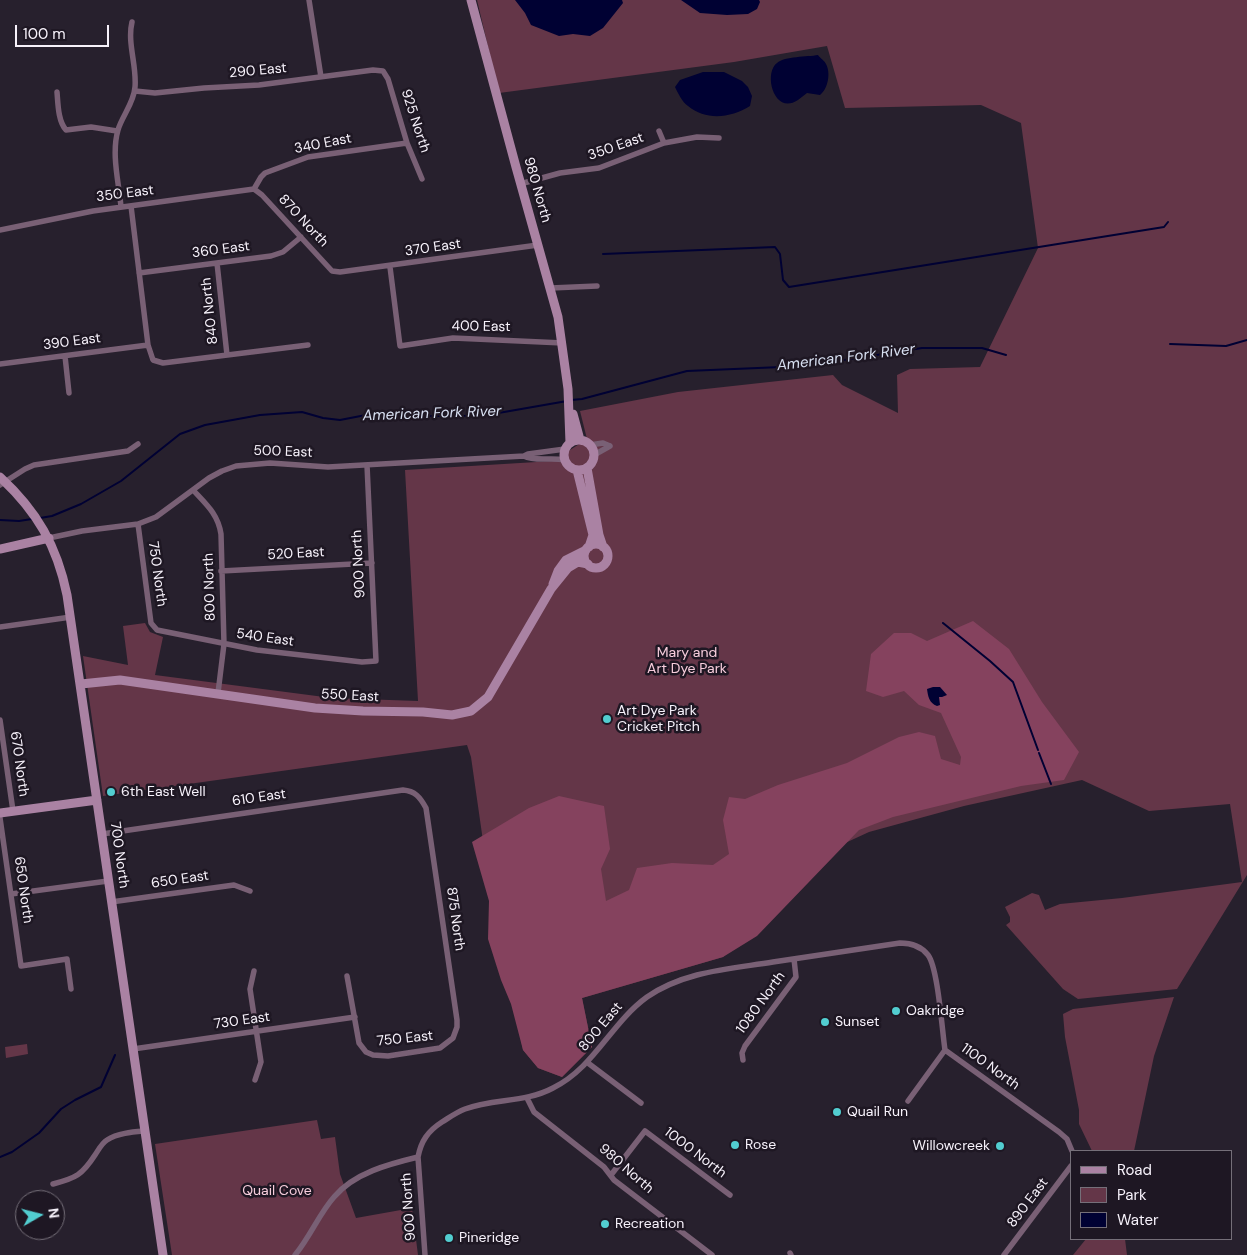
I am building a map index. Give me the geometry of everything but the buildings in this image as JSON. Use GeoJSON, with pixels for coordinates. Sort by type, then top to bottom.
{"type":"FeatureCollection","features":[{"type":"Feature","properties":{"kind":"street"},"geometry":{"type":"LineString","coordinates":[[309,0],[321,77]]}},
{"type":"Feature","properties":{"kind":"street","name":"980 North"},"geometry":{"type":"LineString","coordinates":[[471,0],[520,184],[551,288],[563,343],[571,411],[580,440]]}},
{"type":"Feature","properties":{"kind":"street"},"geometry":{"type":"LineString","coordinates":[[121,207],[115,154],[117,131],[135,91],[136,76],[130,32],[132,22]]}},
{"type":"Feature","properties":{"kind":"street","name":"290 East"},"geometry":{"type":"LineString","coordinates":[[135,91],[154,93],[273,84],[373,70],[383,71]]}},
{"type":"Feature","properties":{"kind":"street","name":"925 North"},"geometry":{"type":"LineString","coordinates":[[383,71],[388,79],[407,143],[422,179]]}},
{"type":"Feature","properties":{"kind":"street"},"geometry":{"type":"LineString","coordinates":[[57,92],[60,119],[62,126],[66,130],[91,127],[117,131]]}},
{"type":"Feature","properties":{"kind":"street"},"geometry":{"type":"LineString","coordinates":[[659,131],[664,143]]}},
{"type":"Feature","properties":{"kind":"street","name":"350 East"},"geometry":{"type":"LineString","coordinates":[[520,184],[560,172],[599,168],[664,143],[698,137],[719,138]]}},
{"type":"Feature","properties":{"kind":"street","name":"340 East"},"geometry":{"type":"LineString","coordinates":[[254,189],[265,174],[308,158],[407,143]]}},
{"type":"Feature","properties":{"kind":"street","name":"350 East"},"geometry":{"type":"LineString","coordinates":[[0,230],[81,213],[254,189]]}},
{"type":"Feature","properties":{"kind":"street","name":"870 North"},"geometry":{"type":"LineString","coordinates":[[254,189],[262,195],[332,271]]}},
{"type":"Feature","properties":{"kind":"street"},"geometry":{"type":"LineString","coordinates":[[131,206],[148,345],[153,360],[163,364],[308,345]]}},
{"type":"Feature","properties":{"kind":"street","name":"360 East"},"geometry":{"type":"LineString","coordinates":[[139,273],[277,255],[301,238]]}},
{"type":"Feature","properties":{"kind":"street","name":"370 East"},"geometry":{"type":"LineString","coordinates":[[332,271],[340,272],[390,267],[538,245]]}},
{"type":"Feature","properties":{"kind":"street","name":"840 North"},"geometry":{"type":"LineString","coordinates":[[217,263],[228,355]]}},
{"type":"Feature","properties":{"kind":"street","name":"400 East"},"geometry":{"type":"LineString","coordinates":[[390,267],[400,346],[453,338],[563,343]]}},
{"type":"Feature","properties":{"kind":"street"},"geometry":{"type":"LineString","coordinates":[[551,288],[598,286]]}},
{"type":"Feature","properties":{"kind":"street","name":"390 East"},"geometry":{"type":"LineString","coordinates":[[0,364],[148,345]]}},
{"type":"Feature","properties":{"kind":"street"},"geometry":{"type":"LineString","coordinates":[[65,356],[69,393]]}},
{"type":"Feature","properties":{"kind":"street","name":"980 North"},"geometry":{"type":"LineString","coordinates":[[567,446],[571,411]]}},
{"type":"Feature","properties":{"kind":"street"},"geometry":{"type":"LineString","coordinates":[[590,445],[594,455],[591,464],[587,468],[577,470],[569,467],[564,460],[567,446],[580,440],[590,445],[603,443],[610,446],[594,455]]}},
{"type":"Feature","properties":{"kind":"street"},"geometry":{"type":"LineString","coordinates":[[2,482],[34,465],[128,451],[138,444]]}},
{"type":"Feature","properties":{"kind":"street","name":"500 East"},"geometry":{"type":"LineString","coordinates":[[0,549],[82,531],[138,524],[156,517],[222,471],[252,464],[270,463],[328,467],[367,465],[524,456],[567,446]]}},
{"type":"Feature","properties":{"kind":"street","name":"500 East"},"geometry":{"type":"LineString","coordinates":[[524,456],[528,458],[557,458],[564,460]]}},
{"type":"Feature","properties":{"kind":"street","name":"900 North"},"geometry":{"type":"LineString","coordinates":[[367,465],[376,661]]}},
{"type":"Feature","properties":{"kind":"street"},"geometry":{"type":"LineString","coordinates":[[577,470],[593,535],[585,559],[588,564],[596,568],[606,562],[608,554],[599,535],[587,468]]}},
{"type":"Feature","properties":{"kind":"street","name":"700 North"},"geometry":{"type":"LineString","coordinates":[[2,482],[26,502],[49,538],[58,558],[63,576],[81,684],[163,1255]]}},
{"type":"Feature","properties":{"kind":"street","name":"800 North"},"geometry":{"type":"LineString","coordinates":[[193,490],[215,513],[219,523],[224,644],[218,693]]}},
{"type":"Feature","properties":{"kind":"street","name":"750 North"},"geometry":{"type":"LineString","coordinates":[[138,524],[151,622],[154,627]]}},
{"type":"Feature","properties":{"kind":"street"},"geometry":{"type":"LineString","coordinates":[[588,548],[598,544],[603,546]]}},
{"type":"Feature","properties":{"kind":"street","name":"550 East"},"geometry":{"type":"LineString","coordinates":[[81,684],[120,680],[323,708],[423,712],[446,715],[467,712],[481,704],[493,689],[551,589],[563,563],[571,556],[588,548]]}},
{"type":"Feature","properties":{"kind":"street","name":"550 East"},"geometry":{"type":"LineString","coordinates":[[551,589],[571,565],[578,562],[588,564]]}},
{"type":"Feature","properties":{"kind":"street","name":"520 East"},"geometry":{"type":"LineString","coordinates":[[221,571],[372,563]]}},
{"type":"Feature","properties":{"kind":"street"},"geometry":{"type":"LineString","coordinates":[[0,627],[71,617]]}},
{"type":"Feature","properties":{"kind":"street","name":"540 East"},"geometry":{"type":"LineString","coordinates":[[154,627],[157,630],[257,650],[362,662],[376,661]]}},
{"type":"Feature","properties":{"kind":"street","name":"670 North"},"geometry":{"type":"LineString","coordinates":[[0,720],[13,811]]}},
{"type":"Feature","properties":{"kind":"street","name":"610 East"},"geometry":{"type":"LineString","coordinates":[[102,834],[402,790],[412,792],[418,796]]}},
{"type":"Feature","properties":{"kind":"street","name":"875 North"},"geometry":{"type":"LineString","coordinates":[[418,796],[426,808],[457,1020],[455,1034],[446,1045]]}},
{"type":"Feature","properties":{"kind":"street"},"geometry":{"type":"LineString","coordinates":[[0,813],[97,800]]}},
{"type":"Feature","properties":{"kind":"street","name":"650 North"},"geometry":{"type":"LineString","coordinates":[[0,818],[21,966],[67,959],[71,989]]}},
{"type":"Feature","properties":{"kind":"street"},"geometry":{"type":"LineString","coordinates":[[11,894],[108,881]]}},
{"type":"Feature","properties":{"kind":"street","name":"650 East"},"geometry":{"type":"LineString","coordinates":[[111,902],[234,884],[250,890]]}},
{"type":"Feature","properties":{"kind":"street","name":"800 East"},"geometry":{"type":"LineString","coordinates":[[418,1158],[420,1146],[429,1132],[464,1109],[478,1105],[527,1098],[558,1086],[588,1063],[625,1016],[642,1001],[666,986],[707,972],[904,943],[916,945],[925,951]]}},
{"type":"Feature","properties":{"kind":"street","name":"1100 North"},"geometry":{"type":"LineString","coordinates":[[925,951],[934,968],[945,1050],[1059,1132],[1066,1139],[1072,1150]]}},
{"type":"Feature","properties":{"kind":"street","name":"1080 North"},"geometry":{"type":"LineString","coordinates":[[743,1060],[742,1053],[745,1046],[796,978],[794,959]]}},
{"type":"Feature","properties":{"kind":"street"},"geometry":{"type":"LineString","coordinates":[[254,971],[250,989],[261,1062],[255,1080]]}},
{"type":"Feature","properties":{"kind":"street"},"geometry":{"type":"LineString","coordinates":[[347,976],[355,1017]]}},
{"type":"Feature","properties":{"kind":"street","name":"750 East"},"geometry":{"type":"LineString","coordinates":[[355,1017],[359,1043],[366,1052],[373,1055],[388,1056],[440,1048],[446,1045]]}},
{"type":"Feature","properties":{"kind":"street","name":"730 East"},"geometry":{"type":"LineString","coordinates":[[133,1049],[355,1017]]}},
{"type":"Feature","properties":{"kind":"street"},"geometry":{"type":"LineString","coordinates":[[908,1101],[945,1050]]}},
{"type":"Feature","properties":{"kind":"street"},"geometry":{"type":"LineString","coordinates":[[588,1063],[641,1103]]}},
{"type":"Feature","properties":{"kind":"street","name":"980 North"},"geometry":{"type":"LineString","coordinates":[[527,1098],[534,1112],[604,1167],[614,1180],[712,1255]]}},
{"type":"Feature","properties":{"kind":"street"},"geometry":{"type":"LineString","coordinates":[[53,1184],[77,1177],[84,1172],[100,1146],[108,1139],[145,1131]]}},
{"type":"Feature","properties":{"kind":"street","name":"1000 North"},"geometry":{"type":"LineString","coordinates":[[611,1175],[645,1131],[730,1195]]}},
{"type":"Feature","properties":{"kind":"street"},"geometry":{"type":"LineString","coordinates":[[295,1255],[334,1196],[353,1180],[396,1163],[418,1158]]}},
{"type":"Feature","properties":{"kind":"street","name":"900 North"},"geometry":{"type":"LineString","coordinates":[[418,1158],[425,1255]]}},
{"type":"Feature","properties":{"kind":"street","name":"890 East"},"geometry":{"type":"LineString","coordinates":[[1004,1255],[1070,1167]]}},
{"type":"Feature","properties":{"kind":"green space","name":"Mary and Art Dye Park"},"geometry":{"type":"Polygon","coordinates":[[[477,0],[1247,0],[1247,875],[1177,989],[1078,999],[1063,989],[1006,925],[1010,922],[1010,917],[1005,907],[1032,893],[1039,895],[1045,910],[1060,904],[1242,882],[1230,804],[1149,811],[1082,780],[964,806],[869,832],[830,850],[723,957],[582,998],[592,1047],[562,1077],[538,1068],[523,1050],[490,890],[471,757],[467,745],[103,796],[83,656],[128,665],[123,626],[145,623],[150,632],[163,637],[155,675],[332,698],[418,701],[405,470],[553,461],[587,439],[580,411],[678,392],[833,375],[842,385],[898,413],[897,375],[910,369],[980,367],[1038,248],[1021,123],[981,105],[845,108],[827,46],[734,62],[499,93],[477,0]]]}},
{"type":"Feature","properties":{"kind":"green space"},"geometry":{"type":"Polygon","coordinates":[[[1174,997],[1154,1056],[1134,1150],[1092,1150],[1079,1124],[1079,1110],[1065,1037],[1063,1014],[1073,1009],[1174,997]]]}},
{"type":"Feature","properties":{"kind":"green space"},"geometry":{"type":"Polygon","coordinates":[[[27,1044],[28,1054],[6,1058],[5,1047],[27,1044]]]}},
{"type":"Feature","properties":{"kind":"green space","name":"Quail Cove"},"geometry":{"type":"Polygon","coordinates":[[[317,1120],[321,1139],[335,1137],[340,1174],[356,1218],[412,1208],[418,1255],[172,1255],[155,1144],[317,1120]]]}},
{"type":"Feature","properties":{"kind":"green space"},"geometry":{"type":"Polygon","coordinates":[[[1085,1240],[1125,1240],[1127,1255],[1073,1255],[1085,1240]]]}},
{"type":"Feature","properties":{"kind":"shaded area"},"geometry":{"type":"Polygon","coordinates":[[[973,621],[1009,649],[1042,702],[1079,752],[1064,780],[1021,786],[893,817],[859,830],[757,936],[723,957],[582,998],[592,1047],[562,1077],[538,1068],[523,1050],[511,1004],[488,939],[489,901],[472,842],[529,808],[559,796],[604,806],[610,849],[601,869],[606,901],[629,890],[637,868],[672,863],[713,865],[729,854],[723,820],[729,797],[745,799],[778,785],[847,763],[899,737],[919,732],[935,736],[941,759],[960,765],[961,757],[941,713],[919,705],[904,691],[883,697],[866,691],[871,654],[894,633],[911,633],[927,641],[973,621]]]}},
{"type":"Feature","properties":{"kind":"water"},"geometry":{"type":"Polygon","coordinates":[[[515,0],[622,0],[623,3],[603,28],[590,36],[573,34],[559,36],[531,25],[515,0]]]}},
{"type":"Feature","properties":{"kind":"water"},"geometry":{"type":"Polygon","coordinates":[[[681,0],[759,0],[760,2],[757,9],[748,14],[727,15],[700,13],[681,0]]]}},
{"type":"Feature","properties":{"kind":"water"},"geometry":{"type":"Polygon","coordinates":[[[818,55],[828,68],[827,85],[823,92],[820,95],[807,93],[790,103],[783,102],[777,98],[773,91],[771,75],[777,63],[791,58],[818,55]]]}},
{"type":"Feature","properties":{"kind":"water"},"geometry":{"type":"Polygon","coordinates":[[[703,72],[724,72],[742,81],[748,87],[752,96],[750,106],[735,113],[711,116],[695,111],[688,106],[682,100],[675,87],[680,80],[703,72]]]}},
{"type":"Feature","properties":{"kind":"water"},"geometry":{"type":"Polygon","coordinates":[[[940,687],[947,695],[939,697],[940,705],[937,706],[931,701],[928,694],[927,689],[940,687]]]}},
{"type":"Feature","properties":{"kind":"waterway"},"geometry":{"type":"LineString","coordinates":[[603,254],[775,247],[780,254],[783,280],[789,287],[1164,227],[1168,222]]}},
{"type":"Feature","properties":{"kind":"waterway","name":"American Fork River"},"geometry":{"type":"LineString","coordinates":[[1170,344],[1226,346],[1247,340]]}},
{"type":"Feature","properties":{"kind":"waterway","name":"American Fork River"},"geometry":{"type":"LineString","coordinates":[[571,400],[582,399],[687,371],[805,366],[922,348],[982,348],[1006,355]]}},
{"type":"Feature","properties":{"kind":"waterway","name":"American Fork River"},"geometry":{"type":"LineString","coordinates":[[40,518],[52,516],[81,504],[121,481],[180,434],[205,425],[260,415],[302,412],[323,418],[340,420],[371,414],[406,416],[487,415],[567,401]]}},
{"type":"Feature","properties":{"kind":"waterway","name":"American Fork River"},"geometry":{"type":"LineString","coordinates":[[0,520],[19,521],[32,519]]}},
{"type":"Feature","properties":{"kind":"waterway"},"geometry":{"type":"LineString","coordinates":[[943,623],[1013,682],[1038,750]]}},
{"type":"Feature","properties":{"kind":"waterway"},"geometry":{"type":"LineString","coordinates":[[1039,753],[1051,784]]}},
{"type":"Feature","properties":{"kind":"waterway"},"geometry":{"type":"LineString","coordinates":[[0,1157],[12,1152],[39,1133],[61,1109],[101,1087],[115,1055]]}},
{"type":"Feature","properties":{"kind":"place","name":"Art Dye Park Cricket Pitch"},"geometry":{"type":"Point","coordinates":[607,719]}},
{"type":"Feature","properties":{"kind":"place","name":"6th East Well"},"geometry":{"type":"Point","coordinates":[111,792]}},
{"type":"Feature","properties":{"kind":"place","name":"Oakridge"},"geometry":{"type":"Point","coordinates":[896,1011]}},
{"type":"Feature","properties":{"kind":"place","name":"Sunset"},"geometry":{"type":"Point","coordinates":[825,1022]}},
{"type":"Feature","properties":{"kind":"place","name":"Quail Run"},"geometry":{"type":"Point","coordinates":[837,1112]}},
{"type":"Feature","properties":{"kind":"place","name":"Rose"},"geometry":{"type":"Point","coordinates":[735,1145]}},
{"type":"Feature","properties":{"kind":"place","name":"Willowcreek"},"geometry":{"type":"Point","coordinates":[1000,1146]}},
{"type":"Feature","properties":{"kind":"place","name":"Recreation"},"geometry":{"type":"Point","coordinates":[605,1224]}},
{"type":"Feature","properties":{"kind":"place","name":"Pineridge"},"geometry":{"type":"Point","coordinates":[449,1238]}}]}
